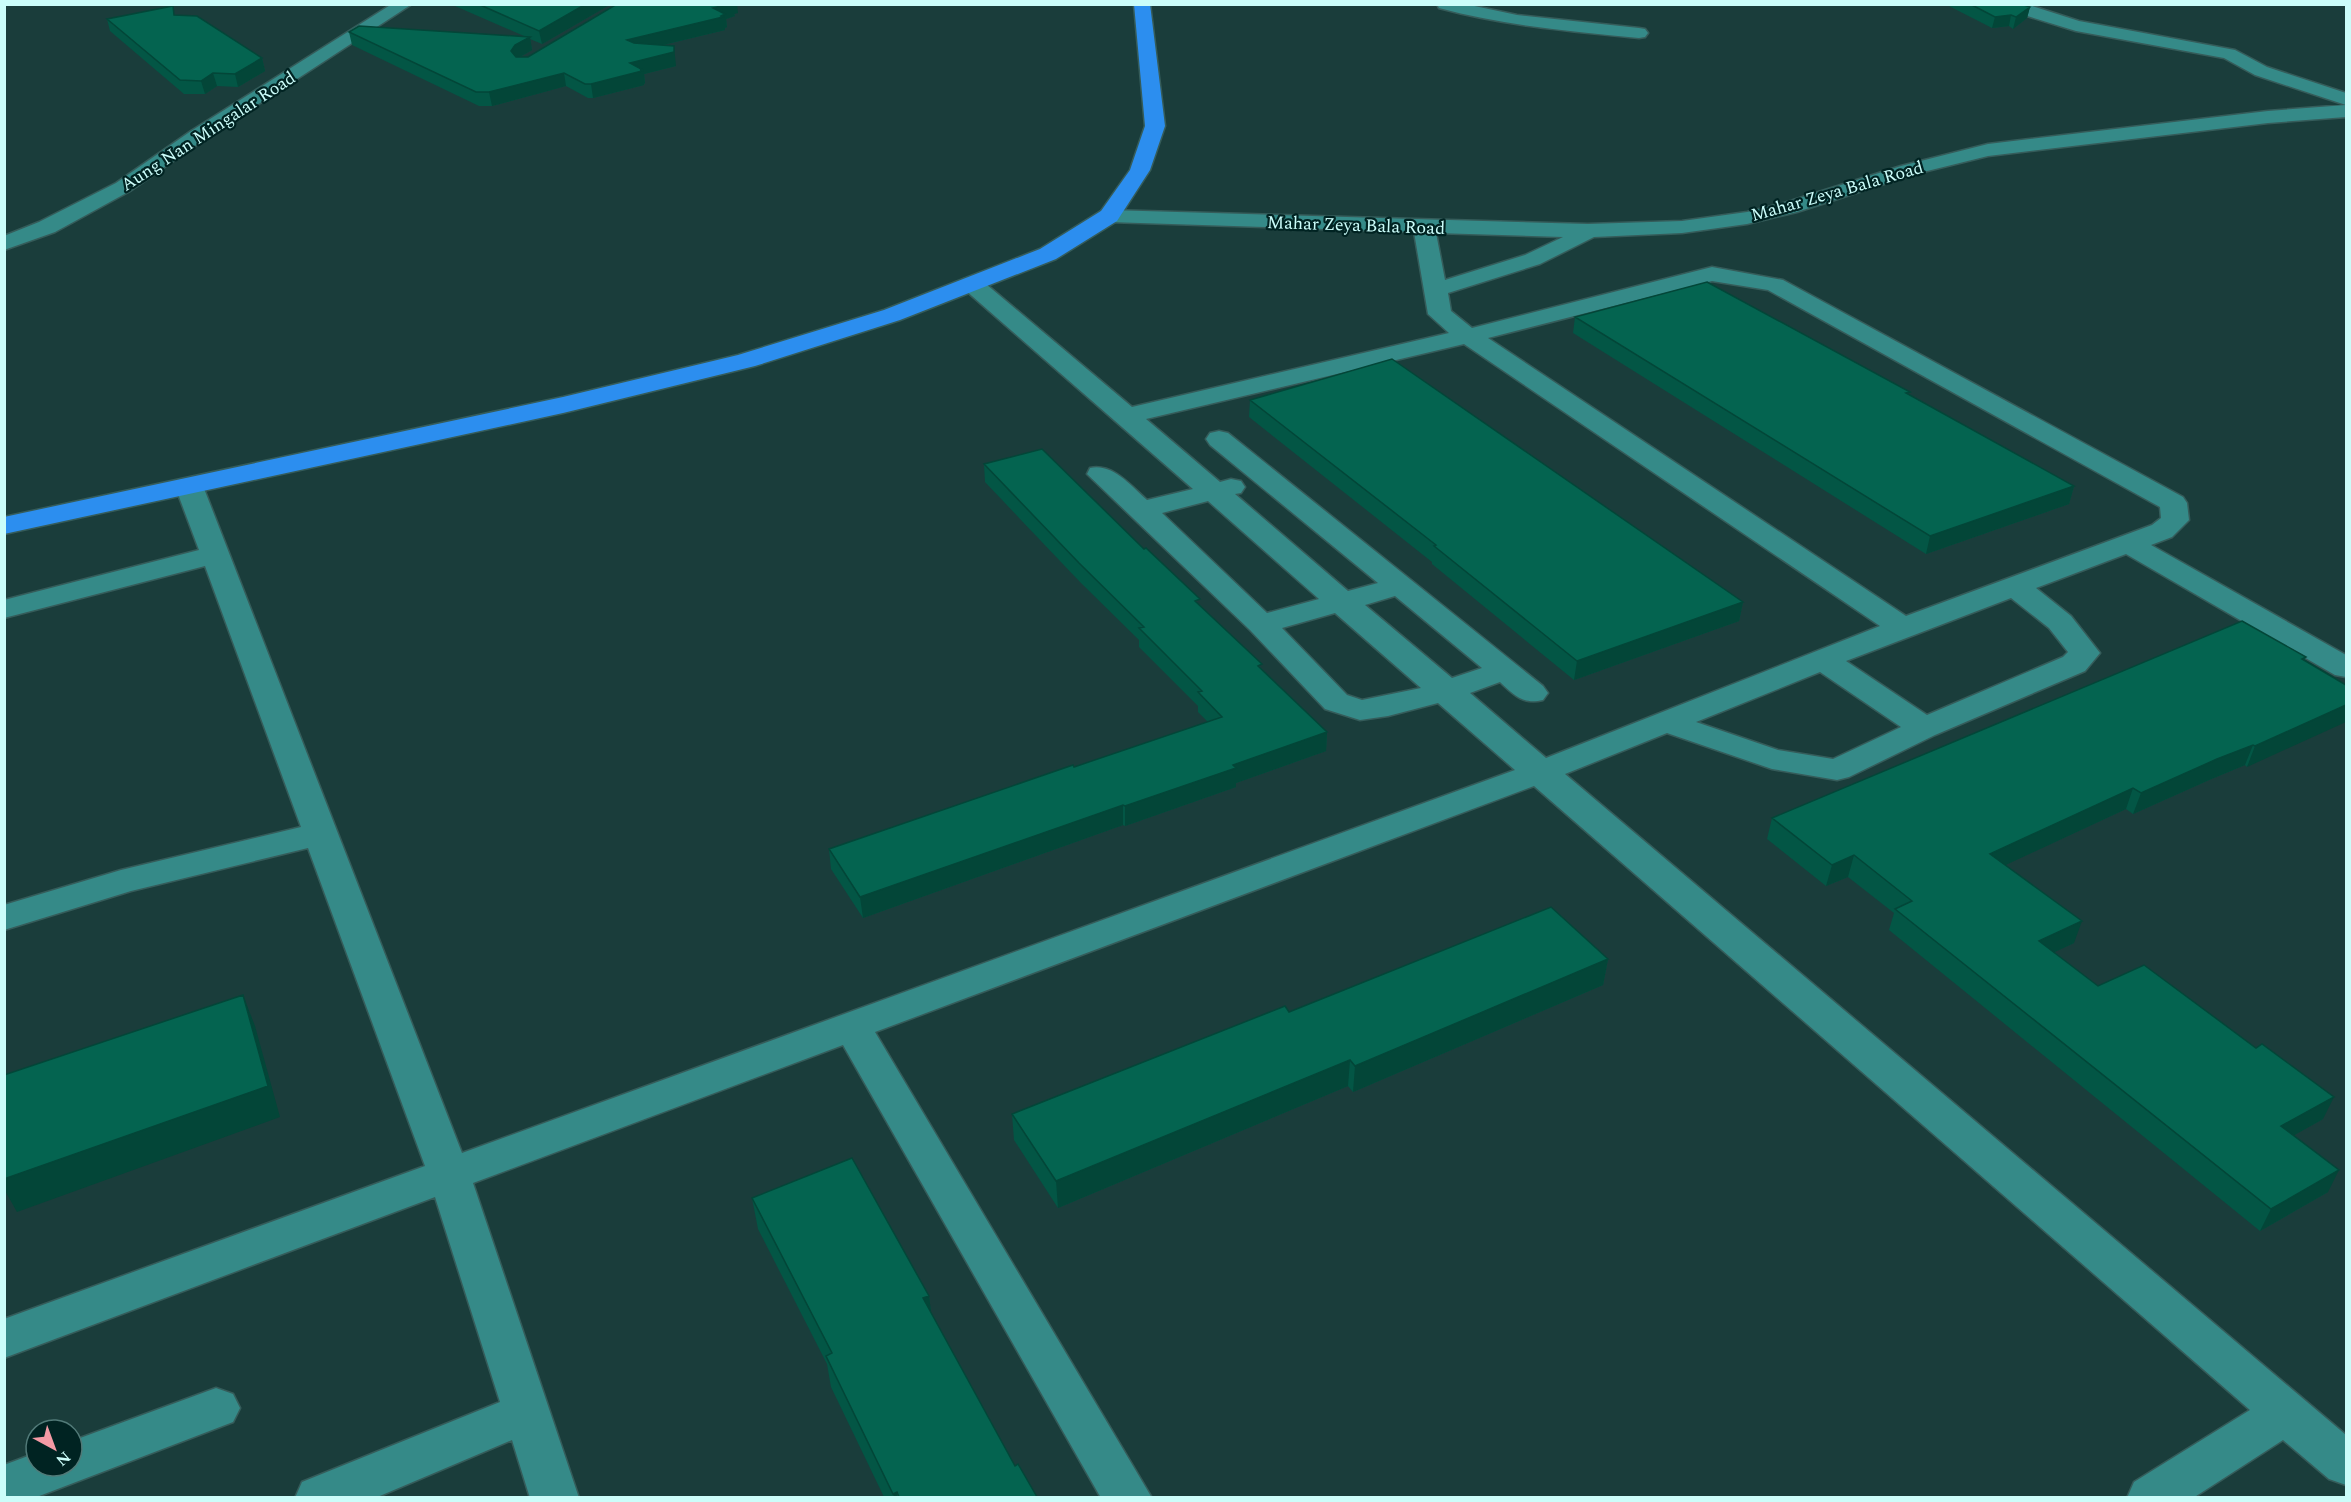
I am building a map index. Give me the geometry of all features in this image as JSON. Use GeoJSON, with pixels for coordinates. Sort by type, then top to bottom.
{"type":"FeatureCollection","features":[{"type":"Feature","properties":{"kind":"highway"},"geometry":{"type":"LineString","coordinates":[[4,526],[563,405],[746,361],[892,315],[1048,254],[1109,216],[1140,170],[1155,126],[1142,4]]}},
{"type":"Feature","properties":{"kind":"street","name":"Aung Nan Mingalar Road"},"geometry":{"type":"LineString","coordinates":[[4,244],[47,227],[123,187],[198,135],[404,4]]}},
{"type":"Feature","properties":{"kind":"street"},"geometry":{"type":"LineString","coordinates":[[1445,4],[1481,15],[1518,21],[1639,33]]}},
{"type":"Feature","properties":{"kind":"street"},"geometry":{"type":"LineString","coordinates":[[2007,4],[2076,26],[2229,54],[2261,71],[2346,99]]}},
{"type":"Feature","properties":{"kind":"street","name":"Mahar Zeya Bala Road"},"geometry":{"type":"LineString","coordinates":[[1109,216],[1588,231],[1682,228],[1747,218],[1790,208],[1908,170],[1988,150],[2268,117],[2346,111]]}},
{"type":"Feature","properties":{"kind":"street"},"geometry":{"type":"LineString","coordinates":[[1424,227],[1440,314],[1467,336],[1903,628]]}},
{"type":"Feature","properties":{"kind":"street"},"geometry":{"type":"LineString","coordinates":[[1435,290],[1531,261],[1588,231]]}},
{"type":"Feature","properties":{"kind":"street"},"geometry":{"type":"LineString","coordinates":[[4,1339],[1540,771],[1903,628],[2162,531],[2175,520],[2173,503],[1870,335],[1775,285],[1712,274],[1467,336],[1127,416]]}},
{"type":"Feature","properties":{"kind":"street"},"geometry":{"type":"LineString","coordinates":[[972,284],[2346,1464]]}},
{"type":"Feature","properties":{"kind":"street"},"geometry":{"type":"LineString","coordinates":[[1219,439],[1532,693]]}},
{"type":"Feature","properties":{"kind":"street"},"geometry":{"type":"LineString","coordinates":[[1100,474],[1142,510],[1261,624],[1336,702],[1360,710],[1388,706],[1446,691],[1505,670]]}},
{"type":"Feature","properties":{"kind":"street"},"geometry":{"type":"LineString","coordinates":[[1142,510],[1268,478]]}},
{"type":"Feature","properties":{"kind":"street"},"geometry":{"type":"LineString","coordinates":[[189,486],[448,1174],[555,1497]]}},
{"type":"Feature","properties":{"kind":"street"},"geometry":{"type":"LineString","coordinates":[[2128,544],[2346,668]]}},
{"type":"Feature","properties":{"kind":"street"},"geometry":{"type":"LineString","coordinates":[[4,609],[215,555]]}},
{"type":"Feature","properties":{"kind":"street"},"geometry":{"type":"LineString","coordinates":[[1261,624],[1400,586]]}},
{"type":"Feature","properties":{"kind":"street"},"geometry":{"type":"LineString","coordinates":[[1666,722],[1772,759],[1837,770],[1924,728],[2074,664],[2085,653],[2060,622],[2015,586]]}},
{"type":"Feature","properties":{"kind":"street"},"geometry":{"type":"LineString","coordinates":[[1823,660],[1924,728]]}},
{"type":"Feature","properties":{"kind":"street"},"geometry":{"type":"LineString","coordinates":[[4,918],[71,895],[192,863],[321,834]]}},
{"type":"Feature","properties":{"kind":"street"},"geometry":{"type":"LineString","coordinates":[[852,1026],[1128,1497]]}},
{"type":"Feature","properties":{"kind":"street"},"geometry":{"type":"LineString","coordinates":[[84,1458],[216,1408]]}},
{"type":"Feature","properties":{"kind":"street"},"geometry":{"type":"LineString","coordinates":[[319,1497],[526,1412]]}},
{"type":"Feature","properties":{"kind":"street"},"geometry":{"type":"LineString","coordinates":[[2151,1497],[2287,1412]]}},
{"type":"Feature","properties":{"kind":"street"},"geometry":{"type":"LineString","coordinates":[[4,1487],[28,1478]]}},
{"type":"Feature","properties":{"kind":"building"},"geometry":{"type":"Polygon","coordinates":[[[478,4],[586,4],[539,31],[478,4]]]}},
{"type":"Feature","properties":{"kind":"building"},"geometry":{"type":"Polygon","coordinates":[[[617,4],[729,4],[713,8],[725,14],[721,16],[723,17],[627,40],[634,43],[674,46],[674,52],[630,63],[642,71],[591,84],[585,84],[564,73],[489,92],[476,92],[349,32],[359,26],[530,37],[515,45],[511,51],[516,57],[528,57],[617,4]]]}},
{"type":"Feature","properties":{"kind":"building"},"geometry":{"type":"Polygon","coordinates":[[[1970,4],[2021,4],[2030,7],[2016,17],[2011,15],[1995,17],[1970,4]]]}},
{"type":"Feature","properties":{"kind":"building"},"geometry":{"type":"Polygon","coordinates":[[[173,6],[174,15],[197,16],[262,58],[235,74],[213,73],[201,81],[180,80],[107,19],[173,6]]]}},
{"type":"Feature","properties":{"kind":"building"},"geometry":{"type":"Polygon","coordinates":[[[1707,282],[1910,392],[1906,393],[2074,486],[1930,536],[1575,317],[1707,282]]]}},
{"type":"Feature","properties":{"kind":"building"},"geometry":{"type":"Polygon","coordinates":[[[1392,359],[1743,602],[1577,661],[1434,546],[1436,545],[1250,400],[1392,359]]]}},
{"type":"Feature","properties":{"kind":"building"},"geometry":{"type":"Polygon","coordinates":[[[1042,449],[1144,549],[1146,548],[1200,599],[1195,601],[1262,664],[1258,666],[1327,732],[1233,765],[1236,768],[860,897],[829,849],[1073,765],[1074,767],[1222,717],[1198,692],[1202,691],[1139,628],[1144,627],[984,464],[1042,449]]]}},
{"type":"Feature","properties":{"kind":"building"},"geometry":{"type":"Polygon","coordinates":[[[2242,621],[2306,657],[2302,659],[2346,685],[2346,705],[2141,793],[2133,788],[1990,854],[2082,921],[2039,941],[2098,986],[2144,965],[2256,1048],[2262,1044],[2334,1097],[2281,1126],[2339,1170],[2271,1209],[1895,909],[1912,901],[1854,855],[1832,865],[1772,818],[2242,621]]]}},
{"type":"Feature","properties":{"kind":"building"},"geometry":{"type":"Polygon","coordinates":[[[1551,907],[1608,959],[1355,1066],[1350,1060],[1056,1181],[1012,1114],[1285,1006],[1289,1012],[1551,907]]]}},
{"type":"Feature","properties":{"kind":"building"},"geometry":{"type":"Polygon","coordinates":[[[243,995],[268,1086],[4,1179],[4,1075],[243,995]]]}},
{"type":"Feature","properties":{"kind":"building"},"geometry":{"type":"Polygon","coordinates":[[[852,1158],[929,1296],[923,1298],[1015,1466],[1018,1464],[1037,1497],[899,1497],[897,1492],[893,1494],[826,1356],[832,1353],[752,1198],[852,1158]]]}}]}
